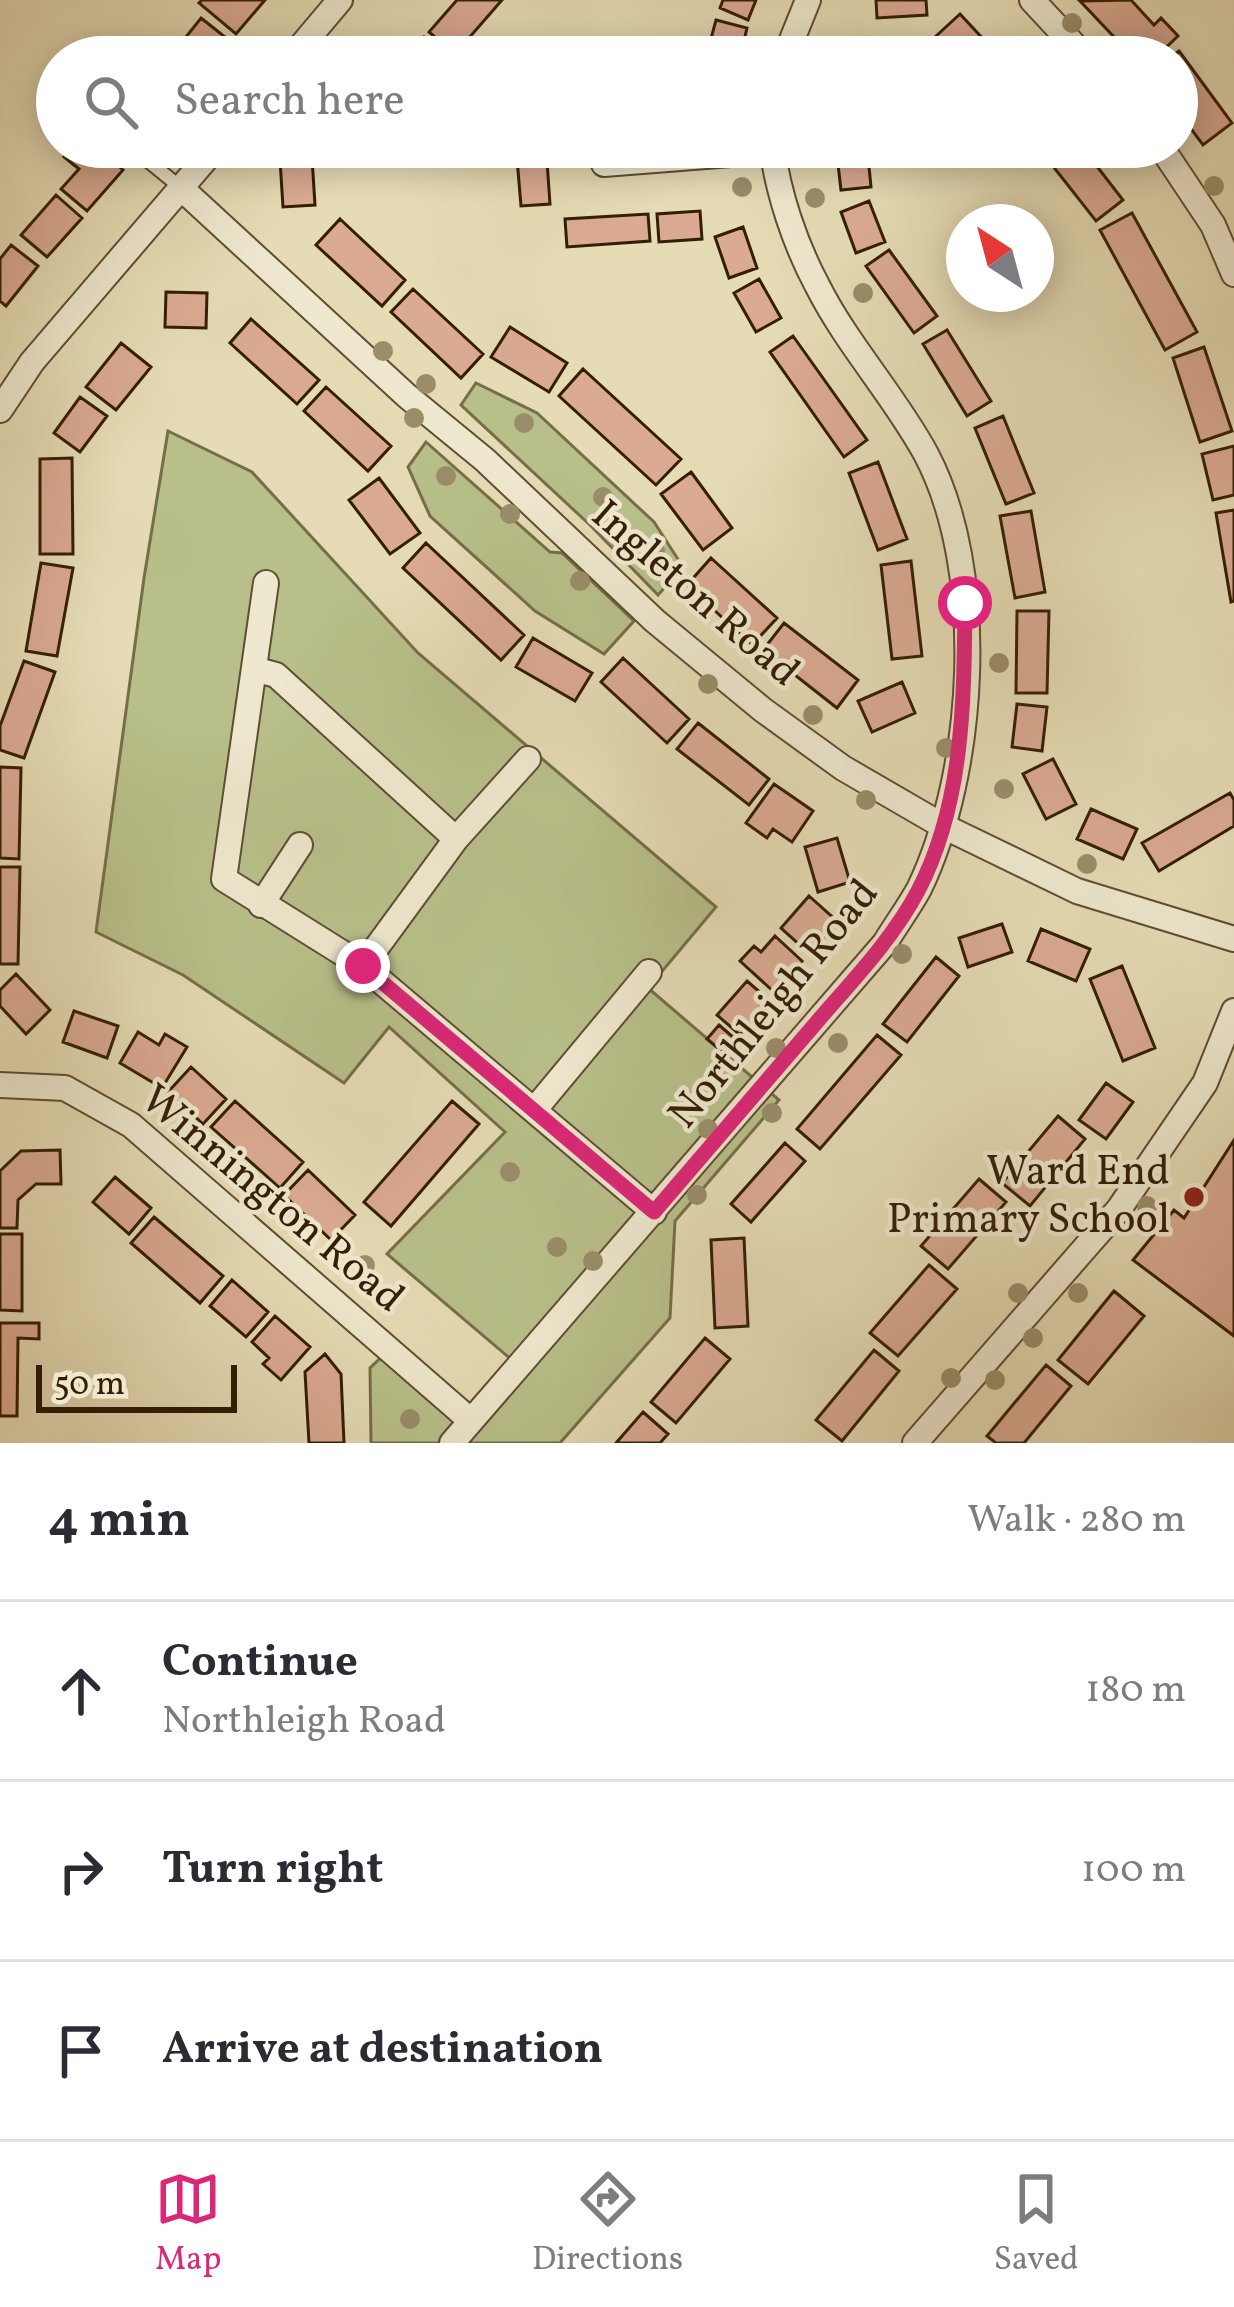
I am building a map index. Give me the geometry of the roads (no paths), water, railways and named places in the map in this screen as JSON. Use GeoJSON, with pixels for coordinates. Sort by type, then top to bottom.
{"type":"FeatureCollection","features":[{"type":"Feature","properties":{"kind":"street"},"geometry":{"type":"LineString","coordinates":[[310,36],[340,0]]}},
{"type":"Feature","properties":{"kind":"street"},"geometry":{"type":"LineString","coordinates":[[793,36],[808,0]]}},
{"type":"Feature","properties":{"kind":"street"},"geometry":{"type":"LineString","coordinates":[[1032,0],[1065,36]]}},
{"type":"Feature","properties":{"kind":"street"},"geometry":{"type":"LineString","coordinates":[[0,410],[32,362],[198,168]]}},
{"type":"Feature","properties":{"kind":"street","name":"Northleigh Road"},"geometry":{"type":"LineString","coordinates":[[452,1443],[885,943],[917,892],[943,826],[958,761],[964,693],[965,603],[954,532],[926,453],[817,286],[789,218],[777,168]]}},
{"type":"Feature","properties":{"kind":"street"},"geometry":{"type":"LineString","coordinates":[[1175,168],[1213,225],[1234,274]]}},
{"type":"Feature","properties":{"kind":"street","name":"Ingleton Road"},"geometry":{"type":"LineString","coordinates":[[181,188],[407,396],[485,460],[655,621],[843,768],[943,826],[1077,891],[1234,939]]}},
{"type":"Feature","properties":{"kind":"street"},"geometry":{"type":"LineString","coordinates":[[266,584],[224,879],[363,966],[654,1212]]}},
{"type":"Feature","properties":{"kind":"street"},"geometry":{"type":"LineString","coordinates":[[254,669],[276,675],[456,839]]}},
{"type":"Feature","properties":{"kind":"street"},"geometry":{"type":"LineString","coordinates":[[363,966],[456,839],[528,759]]}},
{"type":"Feature","properties":{"kind":"street"},"geometry":{"type":"LineString","coordinates":[[261,905],[300,845]]}},
{"type":"Feature","properties":{"kind":"street"},"geometry":{"type":"LineString","coordinates":[[535,1109],[649,972]]}},
{"type":"Feature","properties":{"kind":"street"},"geometry":{"type":"LineString","coordinates":[[916,1443],[1120,1209],[1204,1083],[1234,1011]]}},
{"type":"Feature","properties":{"kind":"street","name":"Winnington Road"},"geometry":{"type":"LineString","coordinates":[[0,1085],[64,1088],[131,1125],[470,1420]]}},
{"type":"Feature","properties":{"kind":"lane"},"geometry":{"type":"LineString","coordinates":[[157,168],[181,188]]}},
{"type":"Feature","properties":{"kind":"place","name":"Ward End Primary School"},"geometry":{"type":"Point","coordinates":[1194,1197]}}]}
